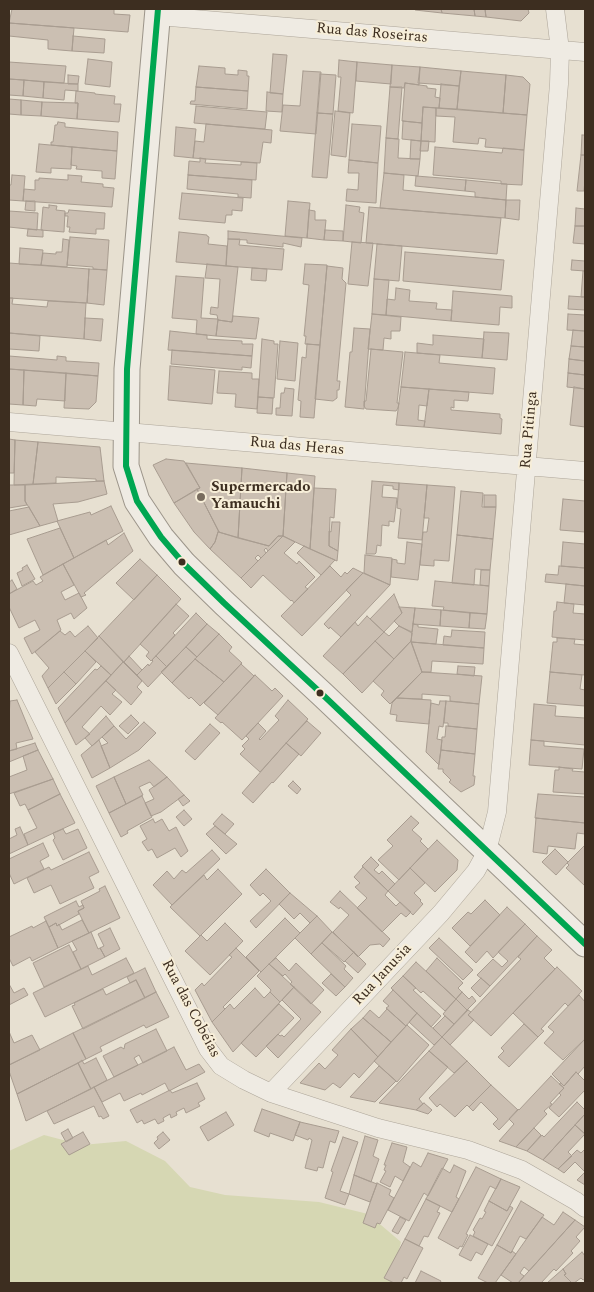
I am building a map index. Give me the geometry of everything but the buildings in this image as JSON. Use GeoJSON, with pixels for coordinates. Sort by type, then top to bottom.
{"type":"FeatureCollection","features":[{"type":"Feature","properties":{"kind":"main road"},"geometry":{"type":"LineString","coordinates":[[158,12],[126,369],[126,466],[137,501],[161,537],[184,564],[224,604],[585,944]]}},
{"type":"Feature","properties":{"kind":"street","name":"Rua Pitinga"},"geometry":{"type":"LineString","coordinates":[[486,851],[497,812],[559,84],[560,50],[555,9]]}},
{"type":"Feature","properties":{"kind":"street","name":"Rua das Roseiras"},"geometry":{"type":"LineString","coordinates":[[158,12],[585,52]]}},
{"type":"Feature","properties":{"kind":"street","name":"Rua das Heras"},"geometry":{"type":"LineString","coordinates":[[9,422],[585,471]]}},
{"type":"Feature","properties":{"kind":"street","name":"Rua das Cobéias"},"geometry":{"type":"LineString","coordinates":[[9,653],[208,1049],[221,1066],[271,1093],[378,1128],[468,1150],[522,1170],[585,1208]]}},
{"type":"Feature","properties":{"kind":"street","name":"Rua Janusia"},"geometry":{"type":"LineString","coordinates":[[271,1093],[441,913],[476,871],[486,851]]}},
{"type":"Feature","properties":{"kind":"green space"},"geometry":{"type":"Polygon","coordinates":[[[44,1135],[82,1145],[126,1141],[165,1161],[190,1187],[225,1195],[319,1202],[368,1214],[401,1242],[391,1283],[9,1283],[9,1151],[44,1135]]]}},
{"type":"Feature","properties":{"kind":"transit line"},"geometry":{"type":"LineString","coordinates":[[158,9],[127,369],[126,466],[137,501],[161,537],[184,564],[585,944]]}},
{"type":"Feature","properties":{"kind":"place","name":"Supermercado Yamauchi"},"geometry":{"type":"Point","coordinates":[201,497]}}]}
